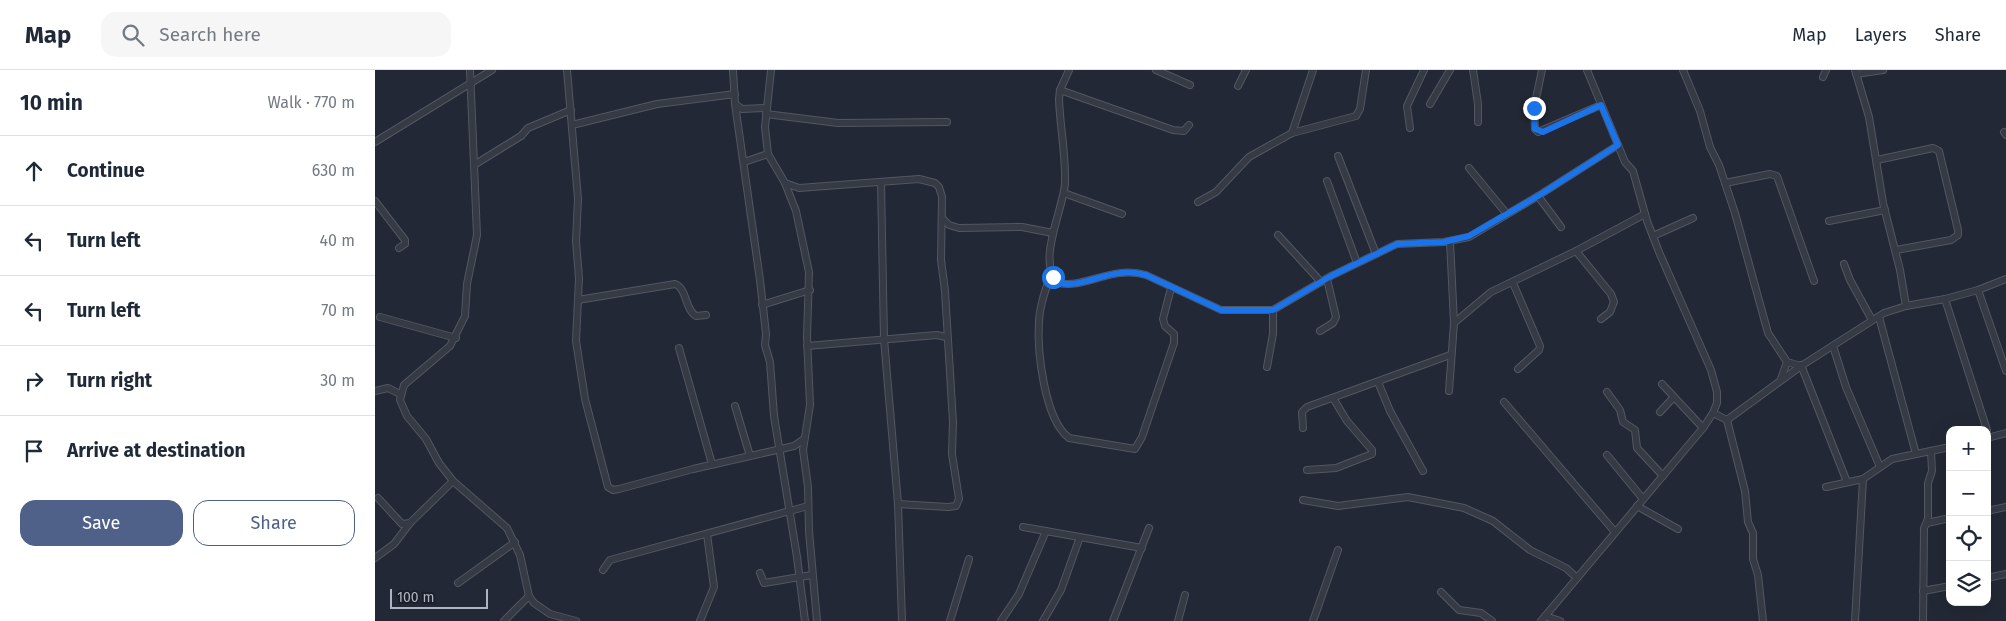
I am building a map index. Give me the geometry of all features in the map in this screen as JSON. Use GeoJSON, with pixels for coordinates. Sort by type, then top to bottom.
{"type":"FeatureCollection","features":[{"type":"Feature","properties":{"kind":"street"},"geometry":{"type":"LineString","coordinates":[[470,70],[474,118],[473,165],[477,235],[467,284],[465,316],[456,338],[411,378],[400,394],[402,408],[426,439],[439,463],[453,481],[500,521],[515,542],[529,596],[534,603],[550,614],[576,621]]}},
{"type":"Feature","properties":{"kind":"street"},"geometry":{"type":"LineString","coordinates":[[375,142],[492,70]]}},
{"type":"Feature","properties":{"kind":"street"},"geometry":{"type":"LineString","coordinates":[[567,70],[578,199],[576,242],[578,300],[575,328],[577,350],[585,399],[607,487],[619,490],[712,464],[794,446],[804,438]]}},
{"type":"Feature","properties":{"kind":"street"},"geometry":{"type":"LineString","coordinates":[[733,70],[735,104],[766,334],[765,345],[770,362],[774,416],[781,449],[805,621]]}},
{"type":"Feature","properties":{"kind":"street"},"geometry":{"type":"LineString","coordinates":[[771,70],[766,111],[768,154],[785,183],[793,202],[807,257],[809,290],[807,346],[810,405],[803,450],[817,621]]}},
{"type":"Feature","properties":{"kind":"street"},"geometry":{"type":"LineString","coordinates":[[1069,70],[1060,90],[1065,193],[1053,233],[1050,260],[1052,272],[1056,280],[1066,284],[1123,271],[1135,272],[1221,310],[1273,310],[1324,280],[1401,242],[1450,241],[1477,232],[1618,145]]}},
{"type":"Feature","properties":{"kind":"street"},"geometry":{"type":"LineString","coordinates":[[1156,70],[1190,85]]}},
{"type":"Feature","properties":{"kind":"street"},"geometry":{"type":"LineString","coordinates":[[1238,86],[1246,70]]}},
{"type":"Feature","properties":{"kind":"street"},"geometry":{"type":"LineString","coordinates":[[1292,133],[1313,70]]}},
{"type":"Feature","properties":{"kind":"street"},"geometry":{"type":"LineString","coordinates":[[1199,202],[1216,192],[1249,157],[1292,133],[1356,116],[1360,108],[1366,70]]}},
{"type":"Feature","properties":{"kind":"street"},"geometry":{"type":"LineString","coordinates":[[1410,128],[1407,106],[1424,70]]}},
{"type":"Feature","properties":{"kind":"street"},"geometry":{"type":"LineString","coordinates":[[1430,104],[1450,70]]}},
{"type":"Feature","properties":{"kind":"street"},"geometry":{"type":"LineString","coordinates":[[1473,70],[1478,104],[1478,122]]}},
{"type":"Feature","properties":{"kind":"street"},"geometry":{"type":"LineString","coordinates":[[1541,70],[1534,108],[1535,129],[1538,132],[1601,105]]}},
{"type":"Feature","properties":{"kind":"street"},"geometry":{"type":"LineString","coordinates":[[1543,619],[1703,428],[1713,413],[1717,398],[1711,370],[1653,236],[1633,171],[1625,162],[1587,70]]}},
{"type":"Feature","properties":{"kind":"street"},"geometry":{"type":"LineString","coordinates":[[1683,70],[1700,111],[1710,146],[1725,183],[1768,333],[1787,362],[1801,365]]}},
{"type":"Feature","properties":{"kind":"street"},"geometry":{"type":"LineString","coordinates":[[1823,77],[1827,70]]}},
{"type":"Feature","properties":{"kind":"street"},"geometry":{"type":"LineString","coordinates":[[1883,70],[1855,72],[1869,117],[1885,210],[1906,306]]}},
{"type":"Feature","properties":{"kind":"street"},"geometry":{"type":"LineString","coordinates":[[1060,90],[1180,132],[1189,125]]}},
{"type":"Feature","properties":{"kind":"street"},"geometry":{"type":"LineString","coordinates":[[572,125],[657,104],[735,94]]}},
{"type":"Feature","properties":{"kind":"street"},"geometry":{"type":"LineString","coordinates":[[735,104],[742,109],[838,123],[947,122]]}},
{"type":"Feature","properties":{"kind":"street"},"geometry":{"type":"LineString","coordinates":[[737,116],[742,109]]}},
{"type":"Feature","properties":{"kind":"street"},"geometry":{"type":"LineString","coordinates":[[473,165],[521,136],[528,128],[571,110]]}},
{"type":"Feature","properties":{"kind":"street"},"geometry":{"type":"LineString","coordinates":[[1877,160],[1933,148],[1939,150],[1959,230],[1958,235],[1951,240],[1895,250]]}},
{"type":"Feature","properties":{"kind":"street"},"geometry":{"type":"LineString","coordinates":[[743,162],[768,154]]}},
{"type":"Feature","properties":{"kind":"street"},"geometry":{"type":"LineString","coordinates":[[1338,156],[1376,254]]}},
{"type":"Feature","properties":{"kind":"street"},"geometry":{"type":"LineString","coordinates":[[1469,168],[1507,213]]}},
{"type":"Feature","properties":{"kind":"street"},"geometry":{"type":"LineString","coordinates":[[1725,183],[1770,174],[1777,176],[1814,281]]}},
{"type":"Feature","properties":{"kind":"street"},"geometry":{"type":"LineString","coordinates":[[785,183],[799,188],[919,179],[935,183],[941,192],[943,219],[940,248],[945,291],[946,337],[953,422],[952,454],[959,499],[956,506],[948,507],[898,504]]}},
{"type":"Feature","properties":{"kind":"street"},"geometry":{"type":"LineString","coordinates":[[1327,181],[1357,263]]}},
{"type":"Feature","properties":{"kind":"street"},"geometry":{"type":"LineString","coordinates":[[881,182],[884,338],[898,504],[902,621]]}},
{"type":"Feature","properties":{"kind":"street"},"geometry":{"type":"LineString","coordinates":[[793,202],[799,188]]}},
{"type":"Feature","properties":{"kind":"street"},"geometry":{"type":"LineString","coordinates":[[1065,193],[1122,214]]}},
{"type":"Feature","properties":{"kind":"street"},"geometry":{"type":"LineString","coordinates":[[1538,196],[1561,227]]}},
{"type":"Feature","properties":{"kind":"street"},"geometry":{"type":"LineString","coordinates":[[375,201],[405,240],[405,244],[399,248]]}},
{"type":"Feature","properties":{"kind":"street"},"geometry":{"type":"LineString","coordinates":[[1829,221],[1885,210]]}},
{"type":"Feature","properties":{"kind":"street"},"geometry":{"type":"LineString","coordinates":[[1454,323],[1483,298],[1645,214]]}},
{"type":"Feature","properties":{"kind":"street"},"geometry":{"type":"LineString","coordinates":[[1653,236],[1693,218]]}},
{"type":"Feature","properties":{"kind":"street"},"geometry":{"type":"LineString","coordinates":[[943,219],[949,225],[959,228],[1022,227],[1053,233]]}},
{"type":"Feature","properties":{"kind":"street"},"geometry":{"type":"LineString","coordinates":[[941,233],[949,225]]}},
{"type":"Feature","properties":{"kind":"street"},"geometry":{"type":"LineString","coordinates":[[1278,235],[1324,280],[1335,317],[1333,323],[1320,331]]}},
{"type":"Feature","properties":{"kind":"street"},"geometry":{"type":"LineString","coordinates":[[1449,391],[1450,355],[1454,323],[1450,241]]}},
{"type":"Feature","properties":{"kind":"street"},"geometry":{"type":"LineString","coordinates":[[1576,251],[1611,294],[1614,302],[1610,312],[1601,319]]}},
{"type":"Feature","properties":{"kind":"street"},"geometry":{"type":"LineString","coordinates":[[1844,264],[1849,280],[1872,320]]}},
{"type":"Feature","properties":{"kind":"street"},"geometry":{"type":"LineString","coordinates":[[1052,272],[1043,294],[1039,321],[1040,359],[1056,422],[1069,438],[1135,449],[1142,437],[1174,343],[1174,334],[1165,326],[1163,318],[1171,288]]}},
{"type":"Feature","properties":{"kind":"street"},"geometry":{"type":"LineString","coordinates":[[1727,420],[1801,365],[1872,320],[1906,306],[1945,299],[1978,290],[2006,279]]}},
{"type":"Feature","properties":{"kind":"street"},"geometry":{"type":"LineString","coordinates":[[1513,283],[1540,346],[1539,350],[1518,369]]}},
{"type":"Feature","properties":{"kind":"street"},"geometry":{"type":"LineString","coordinates":[[578,300],[675,284],[680,287],[691,313],[696,316],[706,315]]}},
{"type":"Feature","properties":{"kind":"street"},"geometry":{"type":"LineString","coordinates":[[762,305],[809,290]]}},
{"type":"Feature","properties":{"kind":"street"},"geometry":{"type":"LineString","coordinates":[[1978,290],[2006,371]]}},
{"type":"Feature","properties":{"kind":"street"},"geometry":{"type":"LineString","coordinates":[[1945,299],[1985,426]]}},
{"type":"Feature","properties":{"kind":"street"},"geometry":{"type":"LineString","coordinates":[[1267,367],[1273,334],[1273,310]]}},
{"type":"Feature","properties":{"kind":"street"},"geometry":{"type":"LineString","coordinates":[[379,317],[456,338]]}},
{"type":"Feature","properties":{"kind":"street"},"geometry":{"type":"LineString","coordinates":[[1879,317],[1916,454]]}},
{"type":"Feature","properties":{"kind":"street"},"geometry":{"type":"LineString","coordinates":[[937,335],[946,327]]}},
{"type":"Feature","properties":{"kind":"street"},"geometry":{"type":"LineString","coordinates":[[807,346],[884,338],[937,335],[946,337]]}},
{"type":"Feature","properties":{"kind":"street"},"geometry":{"type":"LineString","coordinates":[[1833,346],[1846,387],[1880,467]]}},
{"type":"Feature","properties":{"kind":"street"},"geometry":{"type":"LineString","coordinates":[[679,348],[712,464]]}},
{"type":"Feature","properties":{"kind":"street"},"geometry":{"type":"LineString","coordinates":[[1303,428],[1304,409],[1450,355]]}},
{"type":"Feature","properties":{"kind":"street"},"geometry":{"type":"LineString","coordinates":[[1781,379],[1787,362]]}},
{"type":"Feature","properties":{"kind":"street"},"geometry":{"type":"LineString","coordinates":[[1801,365],[1847,482]]}},
{"type":"Feature","properties":{"kind":"street"},"geometry":{"type":"LineString","coordinates":[[1378,382],[1390,411],[1423,471]]}},
{"type":"Feature","properties":{"kind":"street"},"geometry":{"type":"LineString","coordinates":[[1662,384],[1703,428]]}},
{"type":"Feature","properties":{"kind":"street"},"geometry":{"type":"LineString","coordinates":[[375,391],[388,388],[400,394]]}},
{"type":"Feature","properties":{"kind":"street"},"geometry":{"type":"LineString","coordinates":[[1607,392],[1619,410],[1623,422],[1635,430],[1637,448],[1640,454],[1663,476]]}},
{"type":"Feature","properties":{"kind":"street"},"geometry":{"type":"LineString","coordinates":[[1307,470],[1337,468],[1372,454],[1372,450],[1347,421],[1333,398]]}},
{"type":"Feature","properties":{"kind":"street"},"geometry":{"type":"LineString","coordinates":[[1660,412],[1673,398]]}},
{"type":"Feature","properties":{"kind":"street"},"geometry":{"type":"LineString","coordinates":[[1504,402],[1615,532]]}},
{"type":"Feature","properties":{"kind":"street"},"geometry":{"type":"LineString","coordinates":[[735,406],[750,456]]}},
{"type":"Feature","properties":{"kind":"street"},"geometry":{"type":"LineString","coordinates":[[1713,413],[1727,420],[1745,492],[1749,522],[1753,533],[1753,559],[1758,575],[1763,621]]}},
{"type":"Feature","properties":{"kind":"street"},"geometry":{"type":"LineString","coordinates":[[1991,434],[2006,433]]}},
{"type":"Feature","properties":{"kind":"street"},"geometry":{"type":"LineString","coordinates":[[794,446],[803,450]]}},
{"type":"Feature","properties":{"kind":"street"},"geometry":{"type":"LineString","coordinates":[[1826,487],[1863,479],[1892,459],[1946,448]]}},
{"type":"Feature","properties":{"kind":"street"},"geometry":{"type":"LineString","coordinates":[[1923,621],[1924,526],[1927,523],[1928,482],[1932,471],[1931,451]]}},
{"type":"Feature","properties":{"kind":"street"},"geometry":{"type":"LineString","coordinates":[[1607,455],[1643,499]]}},
{"type":"Feature","properties":{"kind":"street"},"geometry":{"type":"LineString","coordinates":[[1855,621],[1863,479]]}},
{"type":"Feature","properties":{"kind":"street"},"geometry":{"type":"LineString","coordinates":[[375,558],[394,544],[409,524],[453,481]]}},
{"type":"Feature","properties":{"kind":"street"},"geometry":{"type":"LineString","coordinates":[[1303,500],[1338,506],[1408,497],[1464,508],[1493,522],[1530,550],[1566,568],[1577,578]]}},
{"type":"Feature","properties":{"kind":"street"},"geometry":{"type":"LineString","coordinates":[[378,498],[402,524],[409,524]]}},
{"type":"Feature","properties":{"kind":"street"},"geometry":{"type":"LineString","coordinates":[[603,570],[610,560],[808,506]]}},
{"type":"Feature","properties":{"kind":"street"},"geometry":{"type":"LineString","coordinates":[[1637,506],[1678,529]]}},
{"type":"Feature","properties":{"kind":"street"},"geometry":{"type":"LineString","coordinates":[[1991,510],[2006,507]]}},
{"type":"Feature","properties":{"kind":"street"},"geometry":{"type":"LineString","coordinates":[[1927,523],[1946,519]]}},
{"type":"Feature","properties":{"kind":"street"},"geometry":{"type":"LineString","coordinates":[[1023,527],[1142,548]]}},
{"type":"Feature","properties":{"kind":"street"},"geometry":{"type":"LineString","coordinates":[[1113,621],[1149,528]]}},
{"type":"Feature","properties":{"kind":"street"},"geometry":{"type":"LineString","coordinates":[[1001,621],[1019,594],[1046,531]]}},
{"type":"Feature","properties":{"kind":"street"},"geometry":{"type":"LineString","coordinates":[[700,621],[714,587],[707,534]]}},
{"type":"Feature","properties":{"kind":"street"},"geometry":{"type":"LineString","coordinates":[[1043,621],[1061,590],[1080,537]]}},
{"type":"Feature","properties":{"kind":"street"},"geometry":{"type":"LineString","coordinates":[[458,583],[515,542]]}},
{"type":"Feature","properties":{"kind":"street"},"geometry":{"type":"LineString","coordinates":[[1313,621],[1338,550]]}},
{"type":"Feature","properties":{"kind":"street"},"geometry":{"type":"LineString","coordinates":[[950,621],[969,559]]}},
{"type":"Feature","properties":{"kind":"street"},"geometry":{"type":"LineString","coordinates":[[760,573],[764,582],[813,575]]}},
{"type":"Feature","properties":{"kind":"street"},"geometry":{"type":"LineString","coordinates":[[1991,577],[2006,574]]}},
{"type":"Feature","properties":{"kind":"street"},"geometry":{"type":"LineString","coordinates":[[1923,591],[1946,587]]}},
{"type":"Feature","properties":{"kind":"street"},"geometry":{"type":"LineString","coordinates":[[1441,592],[1459,610],[1481,613],[1492,621]]}},
{"type":"Feature","properties":{"kind":"street"},"geometry":{"type":"LineString","coordinates":[[1178,621],[1185,595]]}},
{"type":"Feature","properties":{"kind":"street"},"geometry":{"type":"LineString","coordinates":[[505,621],[529,596]]}},
{"type":"Feature","properties":{"kind":"street"},"geometry":{"type":"LineString","coordinates":[[1543,619],[1560,621]]}},
{"type":"Feature","properties":{"kind":"route"},"geometry":{"type":"LineString","coordinates":[[1053,277],[1059,283],[1066,284],[1123,271],[1135,272],[1146,275],[1221,310],[1236,312],[1279,308],[1331,276],[1401,242],[1461,240],[1538,196],[1618,145],[1601,105],[1543,132],[1538,132],[1535,129],[1534,108]]}}]}
